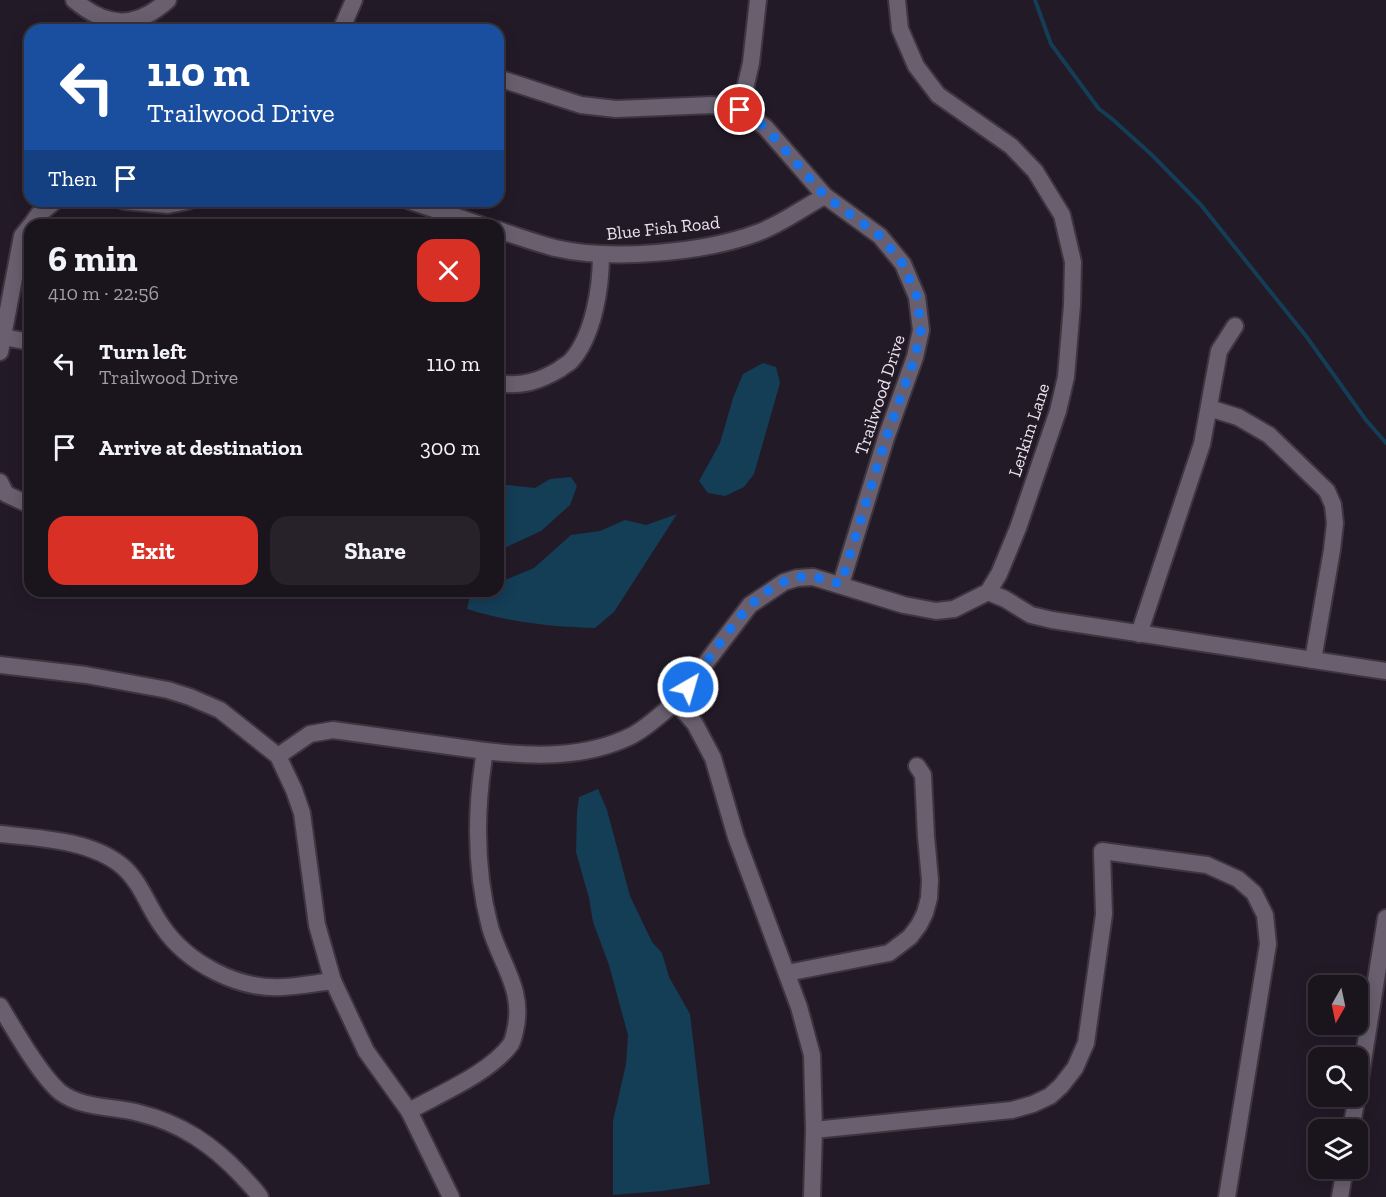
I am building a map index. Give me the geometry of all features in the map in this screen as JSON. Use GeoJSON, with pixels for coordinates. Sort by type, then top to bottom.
{"type":"FeatureCollection","features":[{"type":"Feature","properties":{"kind":"street"},"geometry":{"type":"LineString","coordinates":[[74,0],[98,17],[112,21],[126,21],[154,13],[168,0]]}},
{"type":"Feature","properties":{"kind":"street"},"geometry":{"type":"LineString","coordinates":[[344,24],[354,0]]}},
{"type":"Feature","properties":{"kind":"street"},"geometry":{"type":"LineString","coordinates":[[504,80],[581,105],[616,109],[713,105],[740,110],[751,63],[758,0]]}},
{"type":"Feature","properties":{"kind":"street","name":"Lerkim Lane"},"geometry":{"type":"LineString","coordinates":[[897,0],[900,29],[916,66],[938,95],[1011,146],[1035,171],[1062,215],[1073,262],[1066,377],[1058,411],[1018,528],[999,574],[988,592]]}},
{"type":"Feature","properties":{"kind":"street","name":"Trailwood Drive"},"geometry":{"type":"LineString","coordinates":[[740,110],[765,127],[825,196],[880,236],[903,264],[917,297],[921,330],[915,357],[886,438],[841,584]]}},
{"type":"Feature","properties":{"kind":"street","name":"Blue Fish Road"},"geometry":{"type":"LineString","coordinates":[[504,232],[556,248],[601,254],[673,250],[727,242],[757,233],[782,223],[825,196]]}},
{"type":"Feature","properties":{"kind":"street"},"geometry":{"type":"LineString","coordinates":[[35,219],[48,207]]}},
{"type":"Feature","properties":{"kind":"street"},"geometry":{"type":"LineString","coordinates":[[428,207],[463,219]]}},
{"type":"Feature","properties":{"kind":"street"},"geometry":{"type":"LineString","coordinates":[[24,233],[1,345],[24,343]]}},
{"type":"Feature","properties":{"kind":"street"},"geometry":{"type":"LineString","coordinates":[[504,384],[514,386],[542,380],[571,361],[588,333],[601,281],[601,254]]}},
{"type":"Feature","properties":{"kind":"street"},"geometry":{"type":"LineString","coordinates":[[1139,634],[1202,444],[1220,351],[1235,326]]}},
{"type":"Feature","properties":{"kind":"street"},"geometry":{"type":"LineString","coordinates":[[1209,408],[1238,417],[1269,435],[1327,491],[1333,505],[1335,523],[1332,550],[1313,660]]}},
{"type":"Feature","properties":{"kind":"street"},"geometry":{"type":"LineString","coordinates":[[2,493],[24,502]]}},
{"type":"Feature","properties":{"kind":"street"},"geometry":{"type":"LineString","coordinates":[[278,756],[310,734],[333,730],[518,755],[569,753],[599,748],[633,736],[676,702],[750,605],[768,591],[797,578],[813,577],[904,605],[936,611],[954,609],[988,592],[1005,599],[1030,615],[1139,634],[1386,671]]}},
{"type":"Feature","properties":{"kind":"street"},"geometry":{"type":"LineString","coordinates":[[0,665],[86,675],[168,690],[190,697],[220,710],[278,756],[302,813],[317,925],[333,981],[366,1051],[409,1111],[451,1197]]}},
{"type":"Feature","properties":{"kind":"street"},"geometry":{"type":"LineString","coordinates":[[676,702],[695,724],[713,758],[736,837],[799,1007],[812,1055],[814,1130],[812,1197]]}},
{"type":"Feature","properties":{"kind":"street"},"geometry":{"type":"LineString","coordinates":[[409,1111],[492,1065],[513,1042],[519,1015],[513,985],[491,929],[480,877],[477,826],[485,751]]}},
{"type":"Feature","properties":{"kind":"street"},"geometry":{"type":"LineString","coordinates":[[787,973],[889,953],[910,937],[919,925],[929,898],[930,880],[924,775],[917,766]]}},
{"type":"Feature","properties":{"kind":"street"},"geometry":{"type":"LineString","coordinates":[[0,834],[50,839],[97,851],[122,866],[144,893],[161,925],[177,946],[203,965],[237,982],[281,987],[333,981]]}},
{"type":"Feature","properties":{"kind":"street"},"geometry":{"type":"LineString","coordinates":[[814,1130],[1012,1110],[1050,1096],[1075,1068],[1086,1043],[1104,914],[1102,851],[1207,865],[1238,879],[1254,893],[1265,915],[1268,944],[1227,1197]]}},
{"type":"Feature","properties":{"kind":"street"},"geometry":{"type":"LineString","coordinates":[[1365,1047],[1386,918]]}},
{"type":"Feature","properties":{"kind":"street"},"geometry":{"type":"LineString","coordinates":[[0,1006],[6,1033],[61,1092],[78,1101],[139,1113],[191,1132],[230,1163],[260,1197]]}},
{"type":"Feature","properties":{"kind":"street"},"geometry":{"type":"LineString","coordinates":[[1340,1197],[1343,1179]]}},
{"type":"Feature","properties":{"kind":"water"},"geometry":{"type":"Polygon","coordinates":[[[763,363],[776,367],[780,383],[754,474],[744,487],[725,496],[708,493],[699,481],[720,443],[733,398],[743,374],[763,363]]]}},
{"type":"Feature","properties":{"kind":"water"},"geometry":{"type":"Polygon","coordinates":[[[571,477],[577,486],[570,505],[541,531],[504,548],[504,485],[535,488],[550,479],[571,477]]]}},
{"type":"Feature","properties":{"kind":"water"},"geometry":{"type":"Polygon","coordinates":[[[677,514],[614,612],[595,628],[530,623],[467,609],[470,597],[504,597],[504,580],[534,568],[571,535],[600,531],[625,520],[646,525],[677,514]]]}},
{"type":"Feature","properties":{"kind":"water"},"geometry":{"type":"Polygon","coordinates":[[[598,789],[607,810],[630,896],[652,942],[662,953],[669,977],[690,1014],[710,1184],[613,1195],[613,1121],[626,1064],[628,1035],[609,965],[593,922],[576,852],[579,797],[598,789]]]}},
{"type":"Feature","properties":{"kind":"waterway"},"geometry":{"type":"LineString","coordinates":[[1035,0],[1051,44],[1099,109],[1152,155],[1201,205],[1306,336],[1366,420],[1386,443]]}},
{"type":"Feature","properties":{"kind":"route"},"geometry":{"type":"LineString","coordinates":[[688,687],[750,605],[768,591],[797,578],[813,577],[841,584],[886,438],[915,357],[921,330],[917,297],[903,264],[880,236],[825,196],[765,127],[740,110]]}}]}
